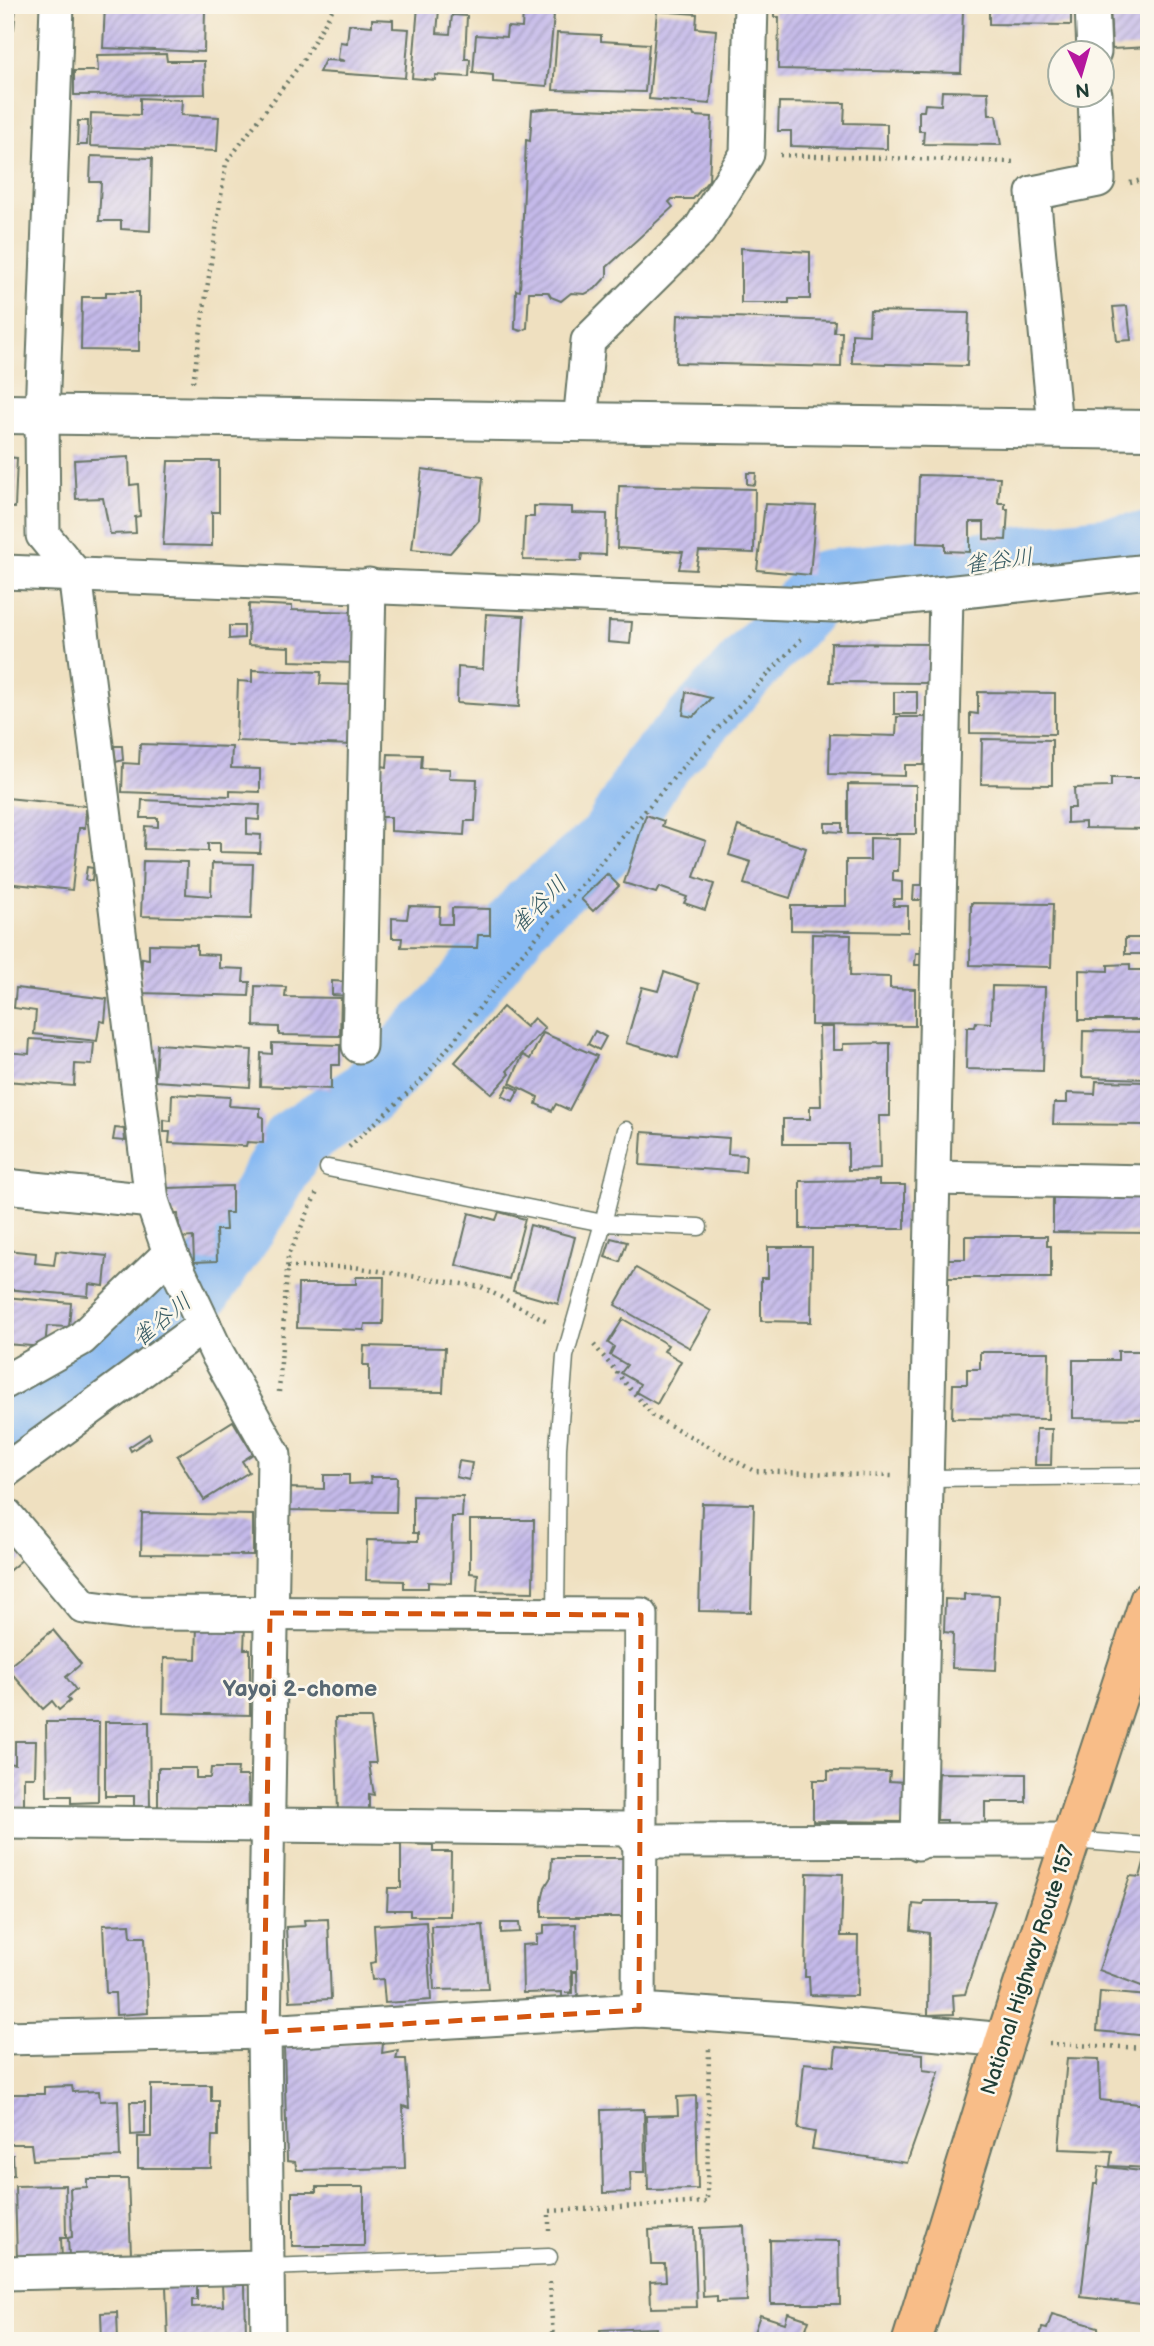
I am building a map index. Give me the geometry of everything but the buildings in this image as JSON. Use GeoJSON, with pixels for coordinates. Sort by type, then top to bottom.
{"type":"FeatureCollection","features":[{"type":"Feature","properties":{"kind":"highway","name":"National Highway Route 157"},"geometry":{"type":"LineString","coordinates":[[912,2341],[1005,2040],[1149,1601]]}},
{"type":"Feature","properties":{"kind":"street"},"geometry":{"type":"LineString","coordinates":[[57,5],[23,414],[43,535],[75,575],[152,1201],[170,1253],[195,1308],[274,1455],[264,2032],[268,2341]]}},
{"type":"Feature","properties":{"kind":"street"},"geometry":{"type":"LineString","coordinates":[[580,423],[588,341],[699,231],[747,155],[751,5]]}},
{"type":"Feature","properties":{"kind":"street"},"geometry":{"type":"LineString","coordinates":[[1092,5],[1093,38]]}},
{"type":"Feature","properties":{"kind":"street"},"geometry":{"type":"LineString","coordinates":[[1055,427],[1033,193],[1098,180],[1095,108]]}},
{"type":"Feature","properties":{"kind":"street"},"geometry":{"type":"LineString","coordinates":[[23,414],[1149,430]]}},
{"type":"Feature","properties":{"kind":"street"},"geometry":{"type":"LineString","coordinates":[[5,572],[829,604],[946,595],[1149,571]]}},
{"type":"Feature","properties":{"kind":"street"},"geometry":{"type":"LineString","coordinates":[[359,1046],[369,585]]}},
{"type":"Feature","properties":{"kind":"street"},"geometry":{"type":"LineString","coordinates":[[918,1843],[946,595]]}},
{"type":"Feature","properties":{"kind":"street"},"geometry":{"type":"LineString","coordinates":[[934,1178],[1149,1182]]}},
{"type":"Feature","properties":{"kind":"street"},"geometry":{"type":"LineString","coordinates":[[5,1186],[152,1201]]}},
{"type":"Feature","properties":{"kind":"street"},"geometry":{"type":"LineString","coordinates":[[5,1382],[81,1339],[170,1253]]}},
{"type":"Feature","properties":{"kind":"street"},"geometry":{"type":"LineString","coordinates":[[5,1471],[195,1308]]}},
{"type":"Feature","properties":{"kind":"street"},"geometry":{"type":"LineString","coordinates":[[5,1514],[84,1607],[130,1613],[641,1615],[639,2010]]}},
{"type":"Feature","properties":{"kind":"street"},"geometry":{"type":"LineString","coordinates":[[5,1822],[626,1829],[638,1841],[918,1843],[1070,1840]]}},
{"type":"Feature","properties":{"kind":"street"},"geometry":{"type":"LineString","coordinates":[[5,2038],[264,2032],[639,2010],[1005,2040]]}},
{"type":"Feature","properties":{"kind":"street"},"geometry":{"type":"LineString","coordinates":[[5,2273],[267,2267]]}},
{"type":"Feature","properties":{"kind":"lane"},"geometry":{"type":"LineString","coordinates":[[556,1614],[558,1448],[569,1332],[603,1223],[626,1130]]}},
{"type":"Feature","properties":{"kind":"lane"},"geometry":{"type":"LineString","coordinates":[[328,1168],[603,1223],[699,1227]]}},
{"type":"Feature","properties":{"kind":"lane"},"geometry":{"type":"LineString","coordinates":[[927,1478],[1149,1476]]}},
{"type":"Feature","properties":{"kind":"lane"},"geometry":{"type":"LineString","coordinates":[[1070,1840],[1149,1846]]}},
{"type":"Feature","properties":{"kind":"lane"},"geometry":{"type":"LineString","coordinates":[[267,2267],[549,2257]]}},
{"type":"Feature","properties":{"kind":"path"},"geometry":{"type":"LineString","coordinates":[[187,417],[226,163],[302,62],[335,5]]}},
{"type":"Feature","properties":{"kind":"path"},"geometry":{"type":"LineString","coordinates":[[747,155],[1018,162],[1033,193]]}},
{"type":"Feature","properties":{"kind":"path"},"geometry":{"type":"LineString","coordinates":[[274,1455],[288,1256],[328,1168],[426,1076],[517,960],[694,754],[829,604]]}},
{"type":"Feature","properties":{"kind":"path"},"geometry":{"type":"LineString","coordinates":[[287,1266],[354,1267],[481,1287],[592,1342],[653,1416],[754,1471],[927,1478]]}},
{"type":"Feature","properties":{"kind":"path"},"geometry":{"type":"LineString","coordinates":[[553,2341],[549,2211],[707,2202],[709,2015]]}},
{"type":"Feature","properties":{"kind":"path"},"geometry":{"type":"LineString","coordinates":[[1049,2044],[1149,2048]]}},
{"type":"Feature","properties":{"kind":"highlighted area"},"geometry":{"type":"Polygon","coordinates":[[[270,1613],[641,1615],[639,2010],[264,2032],[270,1613]]]}},
{"type":"Feature","properties":{"kind":"waterway","name":"雀谷川"},"geometry":{"type":"LineString","coordinates":[[5,1431],[76,1390],[198,1292],[260,1202],[294,1141],[366,1094],[455,1002],[532,907],[611,840],[654,768],[826,582],[1149,544]]}},
{"type":"Feature","properties":{"kind":"district","name":"Yayoi 2-chome"},"geometry":{"type":"Point","coordinates":[300,1689]}}]}
